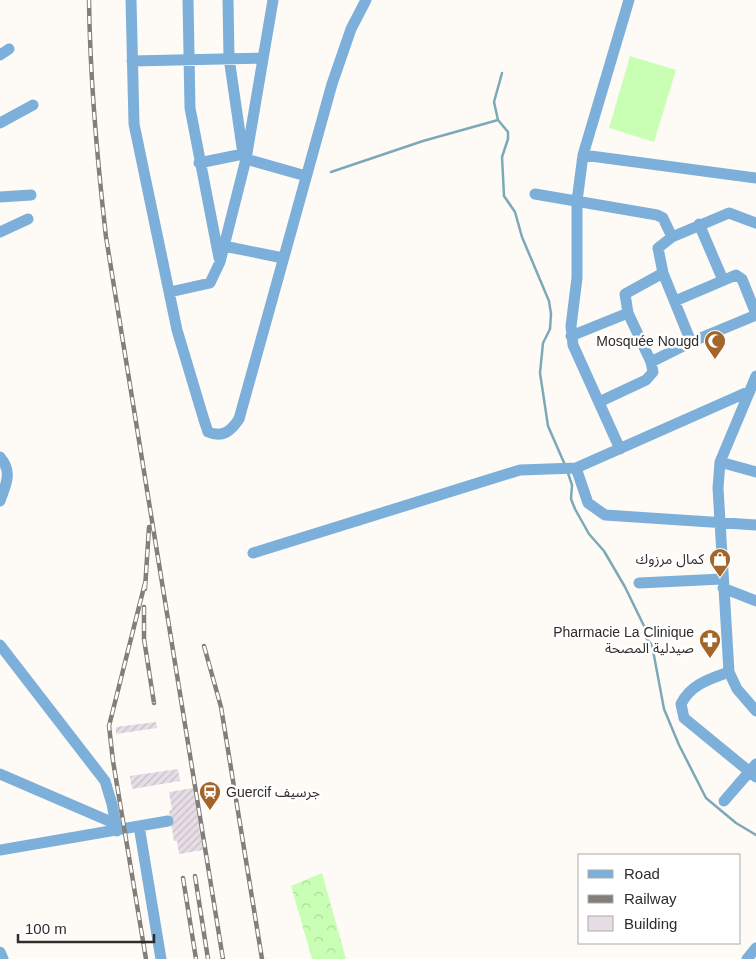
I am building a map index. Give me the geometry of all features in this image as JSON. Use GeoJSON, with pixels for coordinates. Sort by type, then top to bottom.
{"type":"FeatureCollection","features":[{"type":"Feature","properties":{"kind":"street"},"geometry":{"type":"LineString","coordinates":[[131,0],[134,124],[177,330],[208,432],[223,434],[231,430],[238,419],[343,49],[366,0]]}},
{"type":"Feature","properties":{"kind":"street"},"geometry":{"type":"LineString","coordinates":[[188,0],[190,108],[199,163],[220,262]]}},
{"type":"Feature","properties":{"kind":"street"},"geometry":{"type":"LineString","coordinates":[[228,0],[229,58],[244,156]]}},
{"type":"Feature","properties":{"kind":"street"},"geometry":{"type":"LineString","coordinates":[[170,292],[210,283],[220,262],[244,156],[273,0]]}},
{"type":"Feature","properties":{"kind":"street"},"geometry":{"type":"LineString","coordinates":[[620,450],[570,336],[577,278],[577,202],[583,155],[629,0]]}},
{"type":"Feature","properties":{"kind":"street"},"geometry":{"type":"LineString","coordinates":[[132,61],[262,58]]}},
{"type":"Feature","properties":{"kind":"street"},"geometry":{"type":"LineString","coordinates":[[0,123],[33,106]]}},
{"type":"Feature","properties":{"kind":"street"},"geometry":{"type":"LineString","coordinates":[[583,155],[756,178]]}},
{"type":"Feature","properties":{"kind":"street"},"geometry":{"type":"LineString","coordinates":[[199,163],[244,156],[306,176]]}},
{"type":"Feature","properties":{"kind":"street"},"geometry":{"type":"LineString","coordinates":[[535,194],[661,216],[672,237]]}},
{"type":"Feature","properties":{"kind":"street"},"geometry":{"type":"LineString","coordinates":[[0,197],[31,195]]}},
{"type":"Feature","properties":{"kind":"street"},"geometry":{"type":"LineString","coordinates":[[691,342],[663,273],[658,248],[672,237],[700,224],[729,214],[756,223]]}},
{"type":"Feature","properties":{"kind":"street"},"geometry":{"type":"LineString","coordinates":[[0,232],[28,219]]}},
{"type":"Feature","properties":{"kind":"street"},"geometry":{"type":"LineString","coordinates":[[700,224],[723,280]]}},
{"type":"Feature","properties":{"kind":"street"},"geometry":{"type":"LineString","coordinates":[[224,246],[283,258]]}},
{"type":"Feature","properties":{"kind":"street"},"geometry":{"type":"LineString","coordinates":[[599,402],[646,380],[653,372],[651,362],[628,313],[626,294],[663,273]]}},
{"type":"Feature","properties":{"kind":"street"},"geometry":{"type":"LineString","coordinates":[[651,362],[691,342],[756,314],[742,279],[736,275],[675,301]]}},
{"type":"Feature","properties":{"kind":"street"},"geometry":{"type":"LineString","coordinates":[[570,336],[628,313]]}},
{"type":"Feature","properties":{"kind":"street"},"geometry":{"type":"LineString","coordinates":[[756,378],[720,462],[718,488],[722,583],[730,672],[737,688],[756,711]]}},
{"type":"Feature","properties":{"kind":"street"},"geometry":{"type":"LineString","coordinates":[[253,553],[334,530],[520,470],[576,468],[750,391]]}},
{"type":"Feature","properties":{"kind":"street"},"geometry":{"type":"LineString","coordinates":[[0,458],[8,471],[8,478],[0,501]]}},
{"type":"Feature","properties":{"kind":"street"},"geometry":{"type":"LineString","coordinates":[[720,462],[756,472]]}},
{"type":"Feature","properties":{"kind":"street"},"geometry":{"type":"LineString","coordinates":[[576,468],[588,503],[605,515],[756,525]]}},
{"type":"Feature","properties":{"kind":"street"},"geometry":{"type":"LineString","coordinates":[[639,583],[722,583],[756,602]]}},
{"type":"Feature","properties":{"kind":"street"},"geometry":{"type":"LineString","coordinates":[[0,644],[105,781],[112,804],[116,828]]}},
{"type":"Feature","properties":{"kind":"street"},"geometry":{"type":"LineString","coordinates":[[724,801],[754,771],[691,725],[682,714],[682,704],[695,687],[730,672]]}},
{"type":"Feature","properties":{"kind":"street"},"geometry":{"type":"LineString","coordinates":[[0,774],[116,828]]}},
{"type":"Feature","properties":{"kind":"street"},"geometry":{"type":"LineString","coordinates":[[0,850],[168,820]]}},
{"type":"Feature","properties":{"kind":"street"},"geometry":{"type":"LineString","coordinates":[[139,826],[161,959]]}},
{"type":"Feature","properties":{"kind":"street"},"geometry":{"type":"LineString","coordinates":[[747,959],[756,948]]}},
{"type":"Feature","properties":{"kind":"street"},"geometry":{"type":"LineString","coordinates":[[0,952],[3,959]]}},
{"type":"Feature","properties":{"kind":"green space"},"geometry":{"type":"Polygon","coordinates":[[[630,56],[676,70],[654,142],[609,128],[630,56]]]}},
{"type":"Feature","properties":{"kind":"green space"},"geometry":{"type":"Polygon","coordinates":[[[322,873],[346,959],[312,959],[291,886],[322,873]]]}},
{"type":"Feature","properties":{"kind":"building"},"geometry":{"type":"Polygon","coordinates":[[[156,722],[157,728],[116,734],[116,727],[156,722]]]}},
{"type":"Feature","properties":{"kind":"building"},"geometry":{"type":"Polygon","coordinates":[[[178,769],[180,781],[132,789],[130,776],[178,769]]]}},
{"type":"Feature","properties":{"kind":"building","name":"Guercif جرسيف"},"geometry":{"type":"Polygon","coordinates":[[[193,788],[203,850],[179,854],[177,841],[174,841],[169,811],[172,810],[169,792],[193,788]]]}},
{"type":"Feature","properties":{"kind":"waterway"},"geometry":{"type":"LineString","coordinates":[[502,73],[494,102],[498,120],[508,132],[508,139],[502,157],[504,196],[515,212],[522,237],[549,301],[551,314],[550,329],[543,343],[540,373],[548,426],[565,465]]}},
{"type":"Feature","properties":{"kind":"waterway"},"geometry":{"type":"LineString","coordinates":[[331,172],[423,141],[498,120]]}},
{"type":"Feature","properties":{"kind":"waterway"},"geometry":{"type":"LineString","coordinates":[[568,473],[572,485],[571,499],[575,509],[589,534],[604,551],[625,587],[645,628],[646,638],[652,645],[664,709],[679,745],[706,798],[736,823],[756,835]]}},
{"type":"Feature","properties":{"kind":"railway"},"geometry":{"type":"LineString","coordinates":[[89,0],[94,119],[106,237],[223,959]]}},
{"type":"Feature","properties":{"kind":"railway"},"geometry":{"type":"LineString","coordinates":[[145,589],[149,527]]}},
{"type":"Feature","properties":{"kind":"railway"},"geometry":{"type":"LineString","coordinates":[[145,583],[109,726],[113,761],[146,959]]}},
{"type":"Feature","properties":{"kind":"railway"},"geometry":{"type":"LineString","coordinates":[[144,607],[144,639],[154,703]]}},
{"type":"Feature","properties":{"kind":"railway"},"geometry":{"type":"LineString","coordinates":[[204,646],[221,707],[262,959]]}},
{"type":"Feature","properties":{"kind":"railway"},"geometry":{"type":"LineString","coordinates":[[195,876],[208,959]]}},
{"type":"Feature","properties":{"kind":"railway"},"geometry":{"type":"LineString","coordinates":[[183,878],[196,959]]}},
{"type":"Feature","properties":{"kind":"place","name":"Mosquée Nougd"},"geometry":{"type":"Point","coordinates":[715,360]}},
{"type":"Feature","properties":{"kind":"place","name":"كمال مرزوك"},"geometry":{"type":"Point","coordinates":[720,578]}},
{"type":"Feature","properties":{"kind":"place","name":"Pharmacie La Clinique صيدلية المصحة"},"geometry":{"type":"Point","coordinates":[710,659]}},
{"type":"Feature","properties":{"kind":"place","name":"Guercif جرسيف"},"geometry":{"type":"Point","coordinates":[210,811]}}]}
